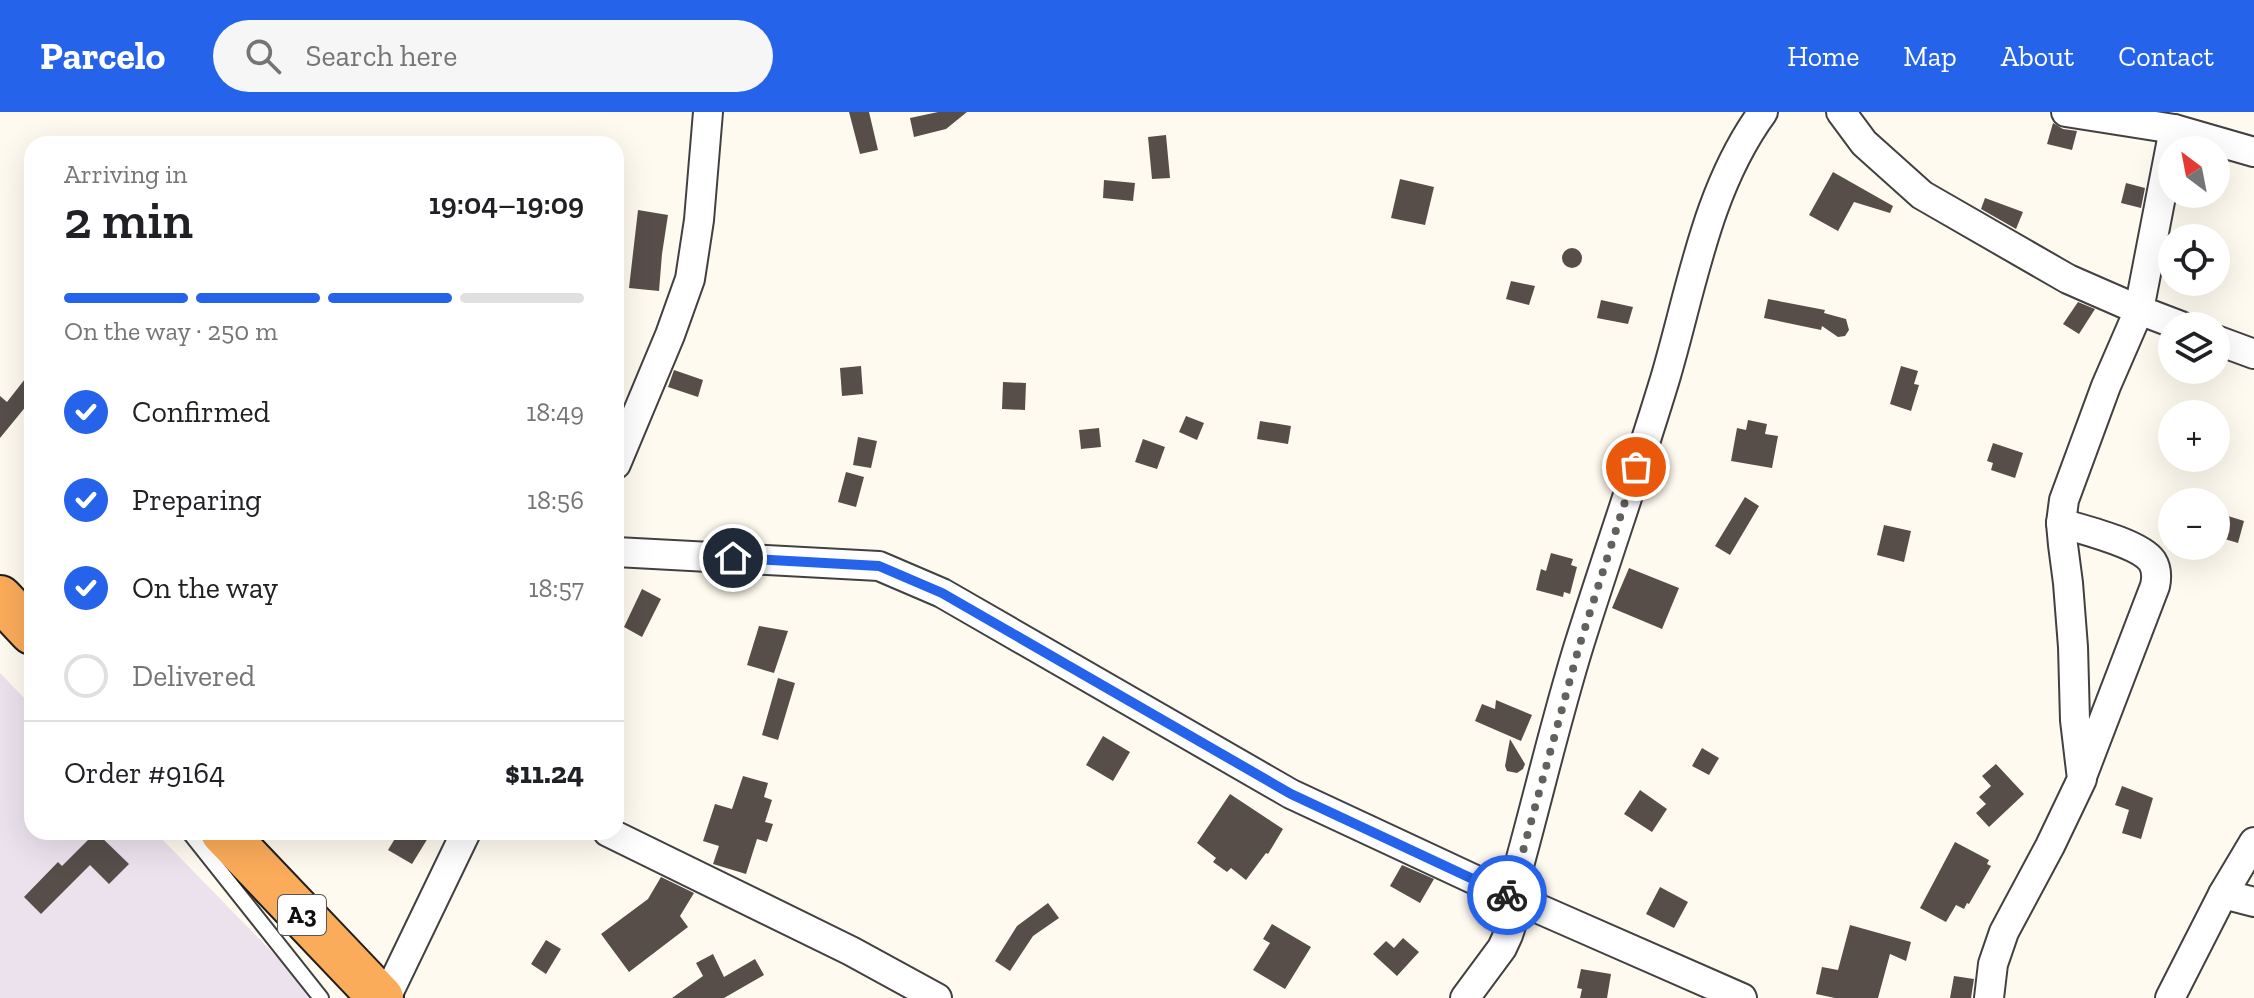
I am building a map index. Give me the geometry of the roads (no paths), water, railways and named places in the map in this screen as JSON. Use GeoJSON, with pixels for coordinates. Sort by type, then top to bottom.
{"type":"FeatureCollection","features":[{"type":"Feature","properties":{"kind":"highway","name":"A3"},"geometry":{"type":"LineString","coordinates":[[231,840],[383,998]]}},
{"type":"Feature","properties":{"kind":"street"},"geometry":{"type":"LineString","coordinates":[[624,445],[690,279],[699,220],[708,112]]}},
{"type":"Feature","properties":{"kind":"street"},"geometry":{"type":"LineString","coordinates":[[1465,998],[1502,948],[1513,920],[1520,862],[1579,647],[1665,377],[1707,227],[1729,169],[1763,112]]}},
{"type":"Feature","properties":{"kind":"street"},"geometry":{"type":"LineString","coordinates":[[1841,112],[1864,143],[1922,195],[2068,279],[2158,317]]}},
{"type":"Feature","properties":{"kind":"street"},"geometry":{"type":"LineString","coordinates":[[2066,112],[2174,129],[2254,152]]}},
{"type":"Feature","properties":{"kind":"street"},"geometry":{"type":"LineString","coordinates":[[2082,779],[2061,523],[2064,500],[2106,386],[2139,310],[2174,129]]}},
{"type":"Feature","properties":{"kind":"street"},"geometry":{"type":"LineString","coordinates":[[2230,345],[2254,354]]}},
{"type":"Feature","properties":{"kind":"street"},"geometry":{"type":"LineString","coordinates":[[1989,998],[1993,964],[2004,932],[2082,779],[2157,574],[2153,562],[2144,553],[2114,539],[2061,523]]}},
{"type":"Feature","properties":{"kind":"street"},"geometry":{"type":"LineString","coordinates":[[624,552],[879,566],[942,593],[1291,794],[1514,898],[1742,998]]}},
{"type":"Feature","properties":{"kind":"street"},"geometry":{"type":"LineString","coordinates":[[383,998],[462,840]]}},
{"type":"Feature","properties":{"kind":"street"},"geometry":{"type":"LineString","coordinates":[[624,840],[851,951],[937,998]]}},
{"type":"Feature","properties":{"kind":"street"},"geometry":{"type":"LineString","coordinates":[[2170,998],[2223,894],[2254,842]]}},
{"type":"Feature","properties":{"kind":"street"},"geometry":{"type":"LineString","coordinates":[[2223,894],[2254,902]]}},
{"type":"Feature","properties":{"kind":"lane"},"geometry":{"type":"LineString","coordinates":[[195,840],[321,998]]}}]}
